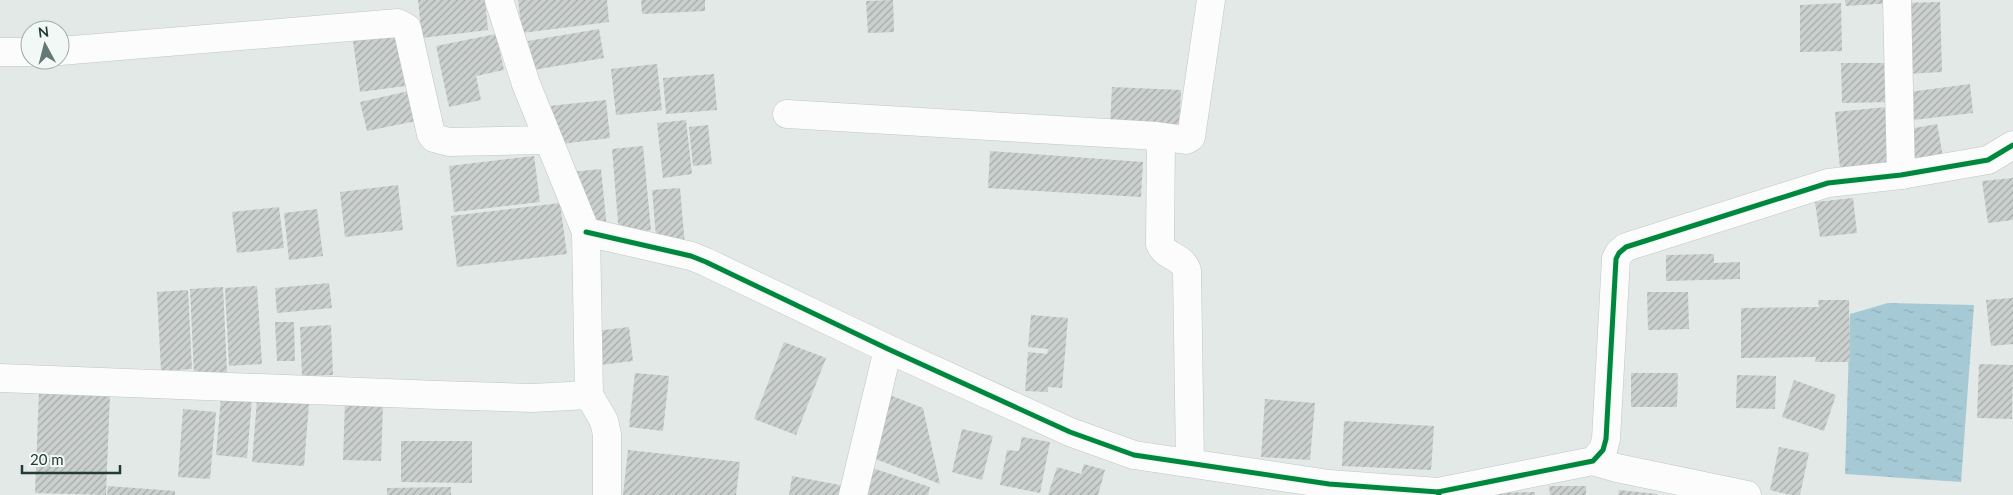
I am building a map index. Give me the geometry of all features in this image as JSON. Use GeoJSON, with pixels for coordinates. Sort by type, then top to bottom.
{"type":"FeatureCollection","features":[{"type":"Feature","properties":{"kind":"street"},"geometry":{"type":"LineString","coordinates":[[499,0],[526,84],[586,232],[589,395],[604,421],[607,434],[607,495]]}},
{"type":"Feature","properties":{"kind":"street"},"geometry":{"type":"LineString","coordinates":[[787,114],[1161,136],[1186,140],[1192,137],[1211,0]]}},
{"type":"Feature","properties":{"kind":"street"},"geometry":{"type":"LineString","coordinates":[[1897,0],[1901,175]]}},
{"type":"Feature","properties":{"kind":"street"},"geometry":{"type":"LineString","coordinates":[[70,50],[398,23],[407,28],[431,134],[434,138],[449,142],[548,140]]}},
{"type":"Feature","properties":{"kind":"street"},"geometry":{"type":"LineString","coordinates":[[0,52],[20,52]]}},
{"type":"Feature","properties":{"kind":"street"},"geometry":{"type":"LineString","coordinates":[[1161,136],[1160,244],[1163,249],[1181,260],[1187,271],[1190,463]]}},
{"type":"Feature","properties":{"kind":"street"},"geometry":{"type":"LineString","coordinates":[[1593,461],[1603,450],[1606,439],[1616,259],[1626,246],[1828,183],[1901,175],[1988,160],[2013,145]]}},
{"type":"Feature","properties":{"kind":"street"},"geometry":{"type":"LineString","coordinates":[[586,232],[691,256],[706,262],[888,349],[1070,432],[1134,455],[1329,484],[1438,494],[1593,461],[1617,468],[1747,495]]}},
{"type":"Feature","properties":{"kind":"street"},"geometry":{"type":"LineString","coordinates":[[853,495],[888,349]]}},
{"type":"Feature","properties":{"kind":"street"},"geometry":{"type":"LineString","coordinates":[[0,378],[532,398],[589,395]]}},
{"type":"Feature","properties":{"kind":"water"},"geometry":{"type":"Polygon","coordinates":[[[1888,303],[1974,305],[1961,482],[1845,474],[1850,314],[1888,303]]]}},
{"type":"Feature","properties":{"kind":"building"},"geometry":{"type":"Polygon","coordinates":[[[418,0],[485,0],[488,30],[422,38],[418,0]]]}},
{"type":"Feature","properties":{"kind":"building"},"geometry":{"type":"Polygon","coordinates":[[[518,0],[607,0],[609,22],[522,33],[518,0]]]}},
{"type":"Feature","properties":{"kind":"building"},"geometry":{"type":"Polygon","coordinates":[[[641,0],[705,0],[705,11],[642,14],[641,0]]]}},
{"type":"Feature","properties":{"kind":"building"},"geometry":{"type":"Polygon","coordinates":[[[893,0],[894,32],[868,33],[866,1],[893,0]]]}},
{"type":"Feature","properties":{"kind":"building"},"geometry":{"type":"Polygon","coordinates":[[[1845,0],[1891,0],[1892,3],[1846,6],[1845,0]]]}},
{"type":"Feature","properties":{"kind":"building"},"geometry":{"type":"Polygon","coordinates":[[[1940,2],[1942,72],[1906,74],[1903,3],[1940,2]]]}},
{"type":"Feature","properties":{"kind":"building"},"geometry":{"type":"Polygon","coordinates":[[[1841,3],[1842,51],[1800,52],[1800,5],[1841,3]]]}},
{"type":"Feature","properties":{"kind":"building"},"geometry":{"type":"Polygon","coordinates":[[[599,29],[604,58],[533,70],[528,41],[599,29]]]}},
{"type":"Feature","properties":{"kind":"building"},"geometry":{"type":"Polygon","coordinates":[[[496,34],[504,70],[476,76],[481,100],[449,107],[436,46],[496,34]]]}},
{"type":"Feature","properties":{"kind":"building"},"geometry":{"type":"Polygon","coordinates":[[[398,35],[405,86],[360,92],[353,41],[398,35]]]}},
{"type":"Feature","properties":{"kind":"building"},"geometry":{"type":"Polygon","coordinates":[[[1841,63],[1890,63],[1891,102],[1842,103],[1841,63]]]}},
{"type":"Feature","properties":{"kind":"building"},"geometry":{"type":"Polygon","coordinates":[[[657,64],[662,110],[616,115],[611,69],[657,64]]]}},
{"type":"Feature","properties":{"kind":"building"},"geometry":{"type":"Polygon","coordinates":[[[714,74],[717,110],[666,114],[663,78],[714,74]]]}},
{"type":"Feature","properties":{"kind":"building"},"geometry":{"type":"Polygon","coordinates":[[[1970,84],[1973,113],[1913,120],[1909,92],[1970,84]]]}},
{"type":"Feature","properties":{"kind":"building"},"geometry":{"type":"Polygon","coordinates":[[[1112,87],[1181,90],[1179,130],[1110,126],[1112,87]]]}},
{"type":"Feature","properties":{"kind":"building"},"geometry":{"type":"Polygon","coordinates":[[[409,91],[416,121],[367,131],[360,102],[409,91]]]}},
{"type":"Feature","properties":{"kind":"building"},"geometry":{"type":"Polygon","coordinates":[[[606,100],[610,138],[553,145],[549,106],[606,100]]]}},
{"type":"Feature","properties":{"kind":"building"},"geometry":{"type":"Polygon","coordinates":[[[1887,107],[1893,164],[1840,169],[1835,112],[1887,107]]]}},
{"type":"Feature","properties":{"kind":"building"},"geometry":{"type":"Polygon","coordinates":[[[686,120],[692,174],[663,178],[657,123],[686,120]]]}},
{"type":"Feature","properties":{"kind":"building"},"geometry":{"type":"Polygon","coordinates":[[[1937,124],[1943,157],[1914,161],[1909,129],[1937,124]]]}},
{"type":"Feature","properties":{"kind":"building"},"geometry":{"type":"Polygon","coordinates":[[[708,125],[712,164],[693,166],[689,127],[708,125]]]}},
{"type":"Feature","properties":{"kind":"building"},"geometry":{"type":"Polygon","coordinates":[[[643,146],[651,230],[619,234],[612,149],[643,146]]]}},
{"type":"Feature","properties":{"kind":"building"},"geometry":{"type":"Polygon","coordinates":[[[990,151],[1143,162],[1141,197],[988,188],[990,151]]]}},
{"type":"Feature","properties":{"kind":"building"},"geometry":{"type":"Polygon","coordinates":[[[534,156],[540,202],[454,212],[449,166],[534,156]]]}},
{"type":"Feature","properties":{"kind":"building"},"geometry":{"type":"Polygon","coordinates":[[[601,169],[607,229],[588,231],[571,172],[601,169]]]}},
{"type":"Feature","properties":{"kind":"building"},"geometry":{"type":"Polygon","coordinates":[[[2013,178],[2013,220],[1988,223],[1982,181],[2013,178]]]}},
{"type":"Feature","properties":{"kind":"building"},"geometry":{"type":"Polygon","coordinates":[[[398,185],[403,230],[345,237],[340,192],[398,185]]]}},
{"type":"Feature","properties":{"kind":"building"},"geometry":{"type":"Polygon","coordinates":[[[680,188],[685,246],[657,248],[652,190],[680,188]]]}},
{"type":"Feature","properties":{"kind":"building"},"geometry":{"type":"Polygon","coordinates":[[[1853,198],[1857,233],[1820,237],[1815,202],[1853,198]]]}},
{"type":"Feature","properties":{"kind":"building"},"geometry":{"type":"Polygon","coordinates":[[[560,203],[567,254],[457,267],[451,216],[560,203]]]}},
{"type":"Feature","properties":{"kind":"building"},"geometry":{"type":"Polygon","coordinates":[[[279,207],[284,248],[237,253],[232,212],[279,207]]]}},
{"type":"Feature","properties":{"kind":"building"},"geometry":{"type":"Polygon","coordinates":[[[317,209],[323,256],[289,260],[284,213],[317,209]]]}},
{"type":"Feature","properties":{"kind":"building"},"geometry":{"type":"Polygon","coordinates":[[[1714,254],[1714,263],[1740,262],[1740,279],[1666,281],[1666,255],[1714,254]]]}},
{"type":"Feature","properties":{"kind":"building"},"geometry":{"type":"Polygon","coordinates":[[[329,283],[332,308],[277,313],[275,288],[329,283]]]}},
{"type":"Feature","properties":{"kind":"building"},"geometry":{"type":"Polygon","coordinates":[[[257,286],[262,364],[229,366],[225,288],[257,286]]]}},
{"type":"Feature","properties":{"kind":"building"},"geometry":{"type":"Polygon","coordinates":[[[223,287],[227,372],[194,374],[190,289],[223,287]]]}},
{"type":"Feature","properties":{"kind":"building"},"geometry":{"type":"Polygon","coordinates":[[[188,290],[192,369],[161,371],[157,292],[188,290]]]}},
{"type":"Feature","properties":{"kind":"building"},"geometry":{"type":"Polygon","coordinates":[[[1647,292],[1688,292],[1689,329],[1648,330],[1647,292]]]}},
{"type":"Feature","properties":{"kind":"building"},"geometry":{"type":"Polygon","coordinates":[[[2013,298],[2013,344],[1991,346],[1986,300],[2013,298]]]}},
{"type":"Feature","properties":{"kind":"building"},"geometry":{"type":"Polygon","coordinates":[[[1818,300],[1849,300],[1850,362],[1815,362],[1816,357],[1741,358],[1741,308],[1819,307],[1818,300]]]}},
{"type":"Feature","properties":{"kind":"building"},"geometry":{"type":"Polygon","coordinates":[[[1031,315],[1068,318],[1062,388],[1048,387],[1048,392],[1025,391],[1028,352],[1047,354],[1048,349],[1028,347],[1031,315]]]}},
{"type":"Feature","properties":{"kind":"building"},"geometry":{"type":"Polygon","coordinates":[[[275,322],[294,322],[295,361],[277,361],[275,322]]]}},
{"type":"Feature","properties":{"kind":"building"},"geometry":{"type":"Polygon","coordinates":[[[331,325],[333,375],[302,376],[300,327],[331,325]]]}},
{"type":"Feature","properties":{"kind":"building"},"geometry":{"type":"Polygon","coordinates":[[[629,327],[633,361],[600,365],[596,331],[629,327]]]}},
{"type":"Feature","properties":{"kind":"building"},"geometry":{"type":"Polygon","coordinates":[[[784,342],[826,358],[796,435],[754,419],[784,342]]]}},
{"type":"Feature","properties":{"kind":"building"},"geometry":{"type":"Polygon","coordinates":[[[1979,364],[2013,365],[2012,419],[1977,418],[1979,364]]]}},
{"type":"Feature","properties":{"kind":"building"},"geometry":{"type":"Polygon","coordinates":[[[635,373],[669,376],[663,431],[629,427],[635,373]]]}},
{"type":"Feature","properties":{"kind":"building"},"geometry":{"type":"Polygon","coordinates":[[[1631,373],[1678,373],[1677,407],[1631,407],[1631,373]]]}},
{"type":"Feature","properties":{"kind":"building"},"geometry":{"type":"Polygon","coordinates":[[[1737,375],[1776,376],[1775,409],[1736,408],[1737,375]]]}},
{"type":"Feature","properties":{"kind":"building"},"geometry":{"type":"Polygon","coordinates":[[[1794,380],[1836,395],[1824,431],[1782,417],[1794,380]]]}},
{"type":"Feature","properties":{"kind":"building"},"geometry":{"type":"Polygon","coordinates":[[[39,391],[110,393],[106,495],[35,493],[39,391]]]}},
{"type":"Feature","properties":{"kind":"building"},"geometry":{"type":"Polygon","coordinates":[[[882,392],[923,408],[940,484],[873,458],[882,392]]]}},
{"type":"Feature","properties":{"kind":"building"},"geometry":{"type":"Polygon","coordinates":[[[221,397],[252,399],[247,458],[216,455],[221,397]]]}},
{"type":"Feature","properties":{"kind":"building"},"geometry":{"type":"Polygon","coordinates":[[[1265,399],[1315,403],[1310,460],[1261,457],[1265,399]]]}},
{"type":"Feature","properties":{"kind":"building"},"geometry":{"type":"Polygon","coordinates":[[[257,400],[309,404],[304,466],[252,462],[257,400]]]}},
{"type":"Feature","properties":{"kind":"building"},"geometry":{"type":"Polygon","coordinates":[[[345,403],[383,405],[381,461],[343,460],[345,403]]]}},
{"type":"Feature","properties":{"kind":"building"},"geometry":{"type":"Polygon","coordinates":[[[183,409],[216,412],[210,479],[178,477],[183,409]]]}},
{"type":"Feature","properties":{"kind":"building"},"geometry":{"type":"Polygon","coordinates":[[[1344,421],[1434,426],[1431,470],[1342,466],[1344,421]]]}},
{"type":"Feature","properties":{"kind":"building"},"geometry":{"type":"Polygon","coordinates":[[[962,429],[993,436],[982,480],[952,472],[962,429]]]}},
{"type":"Feature","properties":{"kind":"building"},"geometry":{"type":"Polygon","coordinates":[[[1022,437],[1050,442],[1040,493],[1000,485],[1007,450],[1019,451],[1022,437]]]}},
{"type":"Feature","properties":{"kind":"building"},"geometry":{"type":"Polygon","coordinates":[[[401,441],[472,441],[472,483],[401,482],[401,441]]]}},
{"type":"Feature","properties":{"kind":"building"},"geometry":{"type":"Polygon","coordinates":[[[1779,447],[1809,453],[1800,495],[1770,490],[1779,447]]]}},
{"type":"Feature","properties":{"kind":"building"},"geometry":{"type":"Polygon","coordinates":[[[628,450],[740,462],[736,495],[623,495],[628,450]]]}},
{"type":"Feature","properties":{"kind":"building"},"geometry":{"type":"Polygon","coordinates":[[[1084,464],[1105,470],[1098,495],[1048,495],[1057,467],[1081,474],[1084,464]]]}},
{"type":"Feature","properties":{"kind":"building"},"geometry":{"type":"Polygon","coordinates":[[[869,467],[930,487],[928,495],[860,495],[869,467]]]}},
{"type":"Feature","properties":{"kind":"building"},"geometry":{"type":"Polygon","coordinates":[[[792,476],[850,487],[848,495],[789,495],[792,476]]]}},
{"type":"Feature","properties":{"kind":"building"},"geometry":{"type":"Polygon","coordinates":[[[108,486],[175,491],[175,495],[107,495],[108,486]]]}},
{"type":"Feature","properties":{"kind":"building"},"geometry":{"type":"Polygon","coordinates":[[[1549,486],[1586,486],[1586,495],[1550,495],[1549,486]]]}},
{"type":"Feature","properties":{"kind":"building"},"geometry":{"type":"Polygon","coordinates":[[[451,487],[451,495],[387,495],[387,488],[451,487]]]}},
{"type":"Feature","properties":{"kind":"building"},"geometry":{"type":"Polygon","coordinates":[[[1619,490],[1657,494],[1657,495],[1618,495],[1619,490]]]}},
{"type":"Feature","properties":{"kind":"building"},"geometry":{"type":"Polygon","coordinates":[[[1535,492],[1535,495],[1480,495],[1480,493],[1535,492]]]}},
{"type":"Feature","properties":{"kind":"cycle path"},"geometry":{"type":"LineString","coordinates":[[1439,495],[1438,492],[1593,461],[1603,450],[1606,439],[1616,259],[1619,253],[1626,247],[1828,183],[1901,175],[1988,160],[2013,145]]}},
{"type":"Feature","properties":{"kind":"cycle path"},"geometry":{"type":"LineString","coordinates":[[586,232],[691,256],[706,262],[888,349],[1070,432],[1134,455],[1329,484],[1438,492]]}}]}
